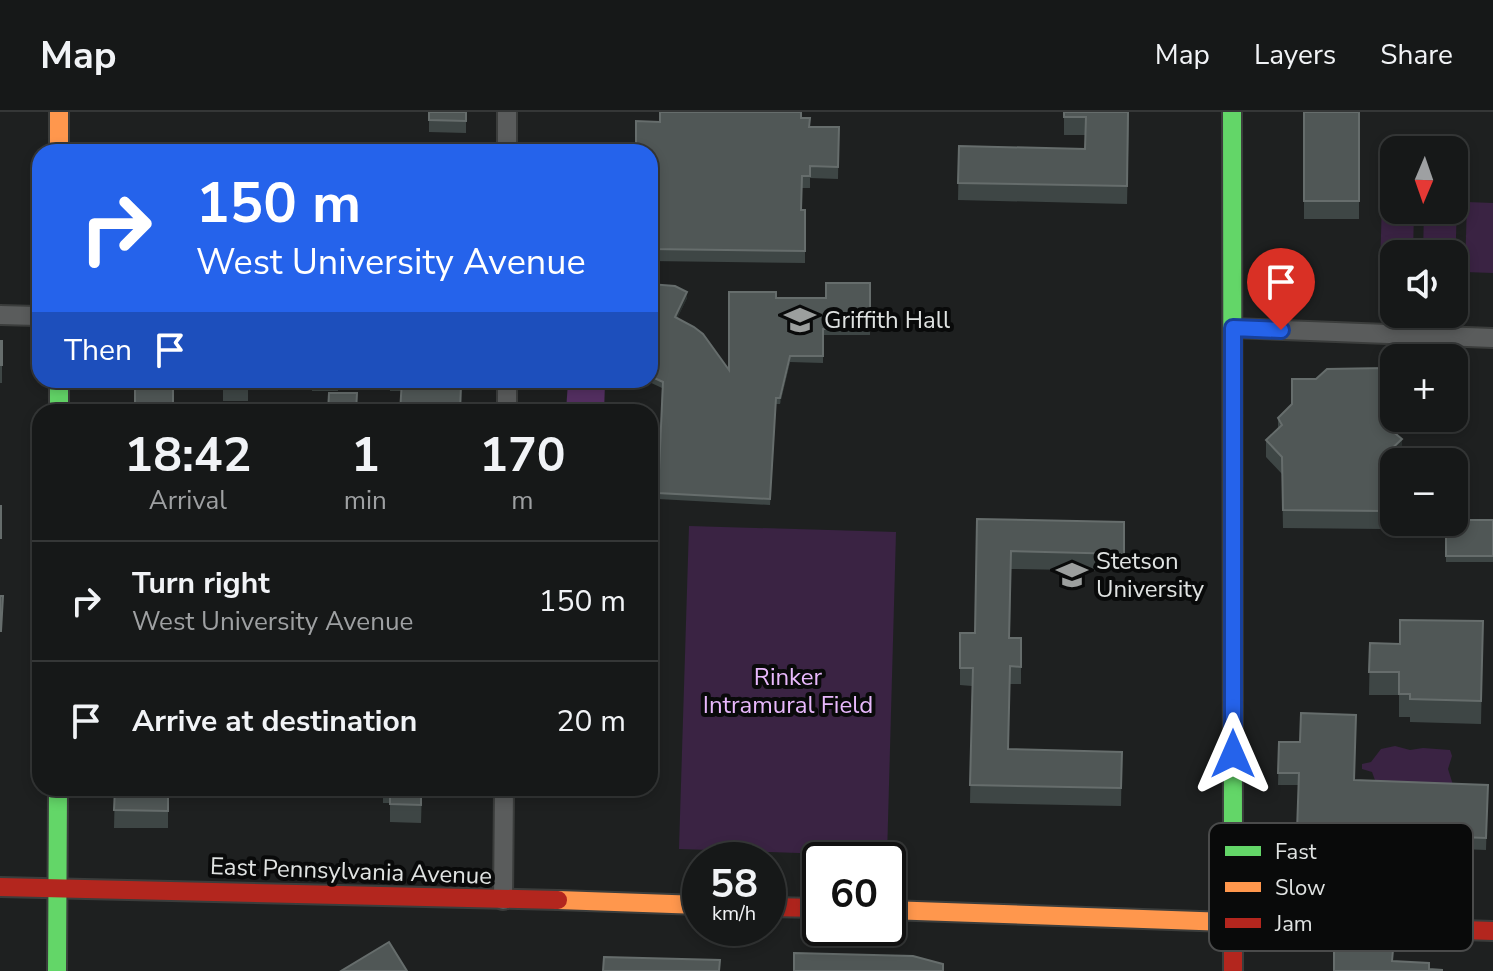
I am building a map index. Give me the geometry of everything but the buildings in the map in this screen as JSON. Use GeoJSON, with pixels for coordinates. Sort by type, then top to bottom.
{"type":"FeatureCollection","features":[{"type":"Feature","properties":{"kind":"street"},"geometry":{"type":"LineString","coordinates":[[59,112],[59,144]]}},
{"type":"Feature","properties":{"kind":"street"},"geometry":{"type":"LineString","coordinates":[[507,112],[507,144]]}},
{"type":"Feature","properties":{"kind":"street"},"geometry":{"type":"LineString","coordinates":[[1232,112],[1233,823]]}},
{"type":"Feature","properties":{"kind":"street"},"geometry":{"type":"LineString","coordinates":[[0,315],[32,316]]}},
{"type":"Feature","properties":{"kind":"street"},"geometry":{"type":"LineString","coordinates":[[1233,328],[1493,338]]}},
{"type":"Feature","properties":{"kind":"street"},"geometry":{"type":"LineString","coordinates":[[57,971],[58,796]]}},
{"type":"Feature","properties":{"kind":"street"},"geometry":{"type":"LineString","coordinates":[[503,900],[504,796]]}},
{"type":"Feature","properties":{"kind":"street","name":"East Pennsylvania Avenue"},"geometry":{"type":"LineString","coordinates":[[0,887],[682,905]]}},
{"type":"Feature","properties":{"kind":"street"},"geometry":{"type":"LineString","coordinates":[[906,911],[1209,922]]}},
{"type":"Feature","properties":{"kind":"street"},"geometry":{"type":"LineString","coordinates":[[1473,930],[1493,931]]}},
{"type":"Feature","properties":{"kind":"green space"},"geometry":{"type":"Polygon","coordinates":[[[1468,202],[1493,203],[1493,273],[1468,272],[1468,202]]]}},
{"type":"Feature","properties":{"kind":"green space"},"geometry":{"type":"Polygon","coordinates":[[[1381,224],[1414,224],[1413,240],[1381,240],[1381,224]]]}},
{"type":"Feature","properties":{"kind":"green space"},"geometry":{"type":"Polygon","coordinates":[[[1424,224],[1456,224],[1456,240],[1423,240],[1424,224]]]}},
{"type":"Feature","properties":{"kind":"green space","name":"Rinker Intramural Field"},"geometry":{"type":"Polygon","coordinates":[[[689,526],[896,532],[887,842],[802,842],[802,853],[786,853],[786,842],[682,842],[682,849],[679,849],[689,526]]]}},
{"type":"Feature","properties":{"kind":"green space"},"geometry":{"type":"Polygon","coordinates":[[[1395,746],[1410,750],[1450,750],[1452,756],[1448,769],[1453,785],[1376,783],[1372,772],[1362,769],[1362,764],[1371,762],[1381,749],[1395,746]]]}},
{"type":"Feature","properties":{"kind":"shaded area"},"geometry":{"type":"Polygon","coordinates":[[[568,388],[605,388],[604,404],[567,404],[568,388]]]}},
{"type":"Feature","properties":{"kind":"traffic: fast"},"geometry":{"type":"LineString","coordinates":[[1232,112],[1233,823]]}},
{"type":"Feature","properties":{"kind":"traffic: fast"},"geometry":{"type":"LineString","coordinates":[[59,388],[59,404]]}},
{"type":"Feature","properties":{"kind":"traffic: fast"},"geometry":{"type":"LineString","coordinates":[[57,971],[58,796]]}},
{"type":"Feature","properties":{"kind":"traffic: slow"},"geometry":{"type":"LineString","coordinates":[[59,112],[59,144]]}},
{"type":"Feature","properties":{"kind":"traffic: slow"},"geometry":{"type":"LineString","coordinates":[[558,900],[682,904]]}},
{"type":"Feature","properties":{"kind":"traffic: slow"},"geometry":{"type":"LineString","coordinates":[[906,911],[1209,921]]}},
{"type":"Feature","properties":{"kind":"traffic: jam"},"geometry":{"type":"LineString","coordinates":[[0,887],[558,900]]}},
{"type":"Feature","properties":{"kind":"traffic: jam"},"geometry":{"type":"LineString","coordinates":[[786,907],[802,908]]}},
{"type":"Feature","properties":{"kind":"traffic: jam"},"geometry":{"type":"LineString","coordinates":[[1473,930],[1493,931]]}},
{"type":"Feature","properties":{"kind":"traffic: jam"},"geometry":{"type":"LineString","coordinates":[[1233,951],[1233,971]]}},
{"type":"Feature","properties":{"kind":"place","name":"Griffith Hall"},"geometry":{"type":"Point","coordinates":[800,320]}},
{"type":"Feature","properties":{"kind":"place","name":"Stetson University"},"geometry":{"type":"Point","coordinates":[1072,575]}},
{"type":"Feature","properties":{"kind":"route"},"geometry":{"type":"LineString","coordinates":[[1233,754],[1233,328],[1281,330]]}}]}
